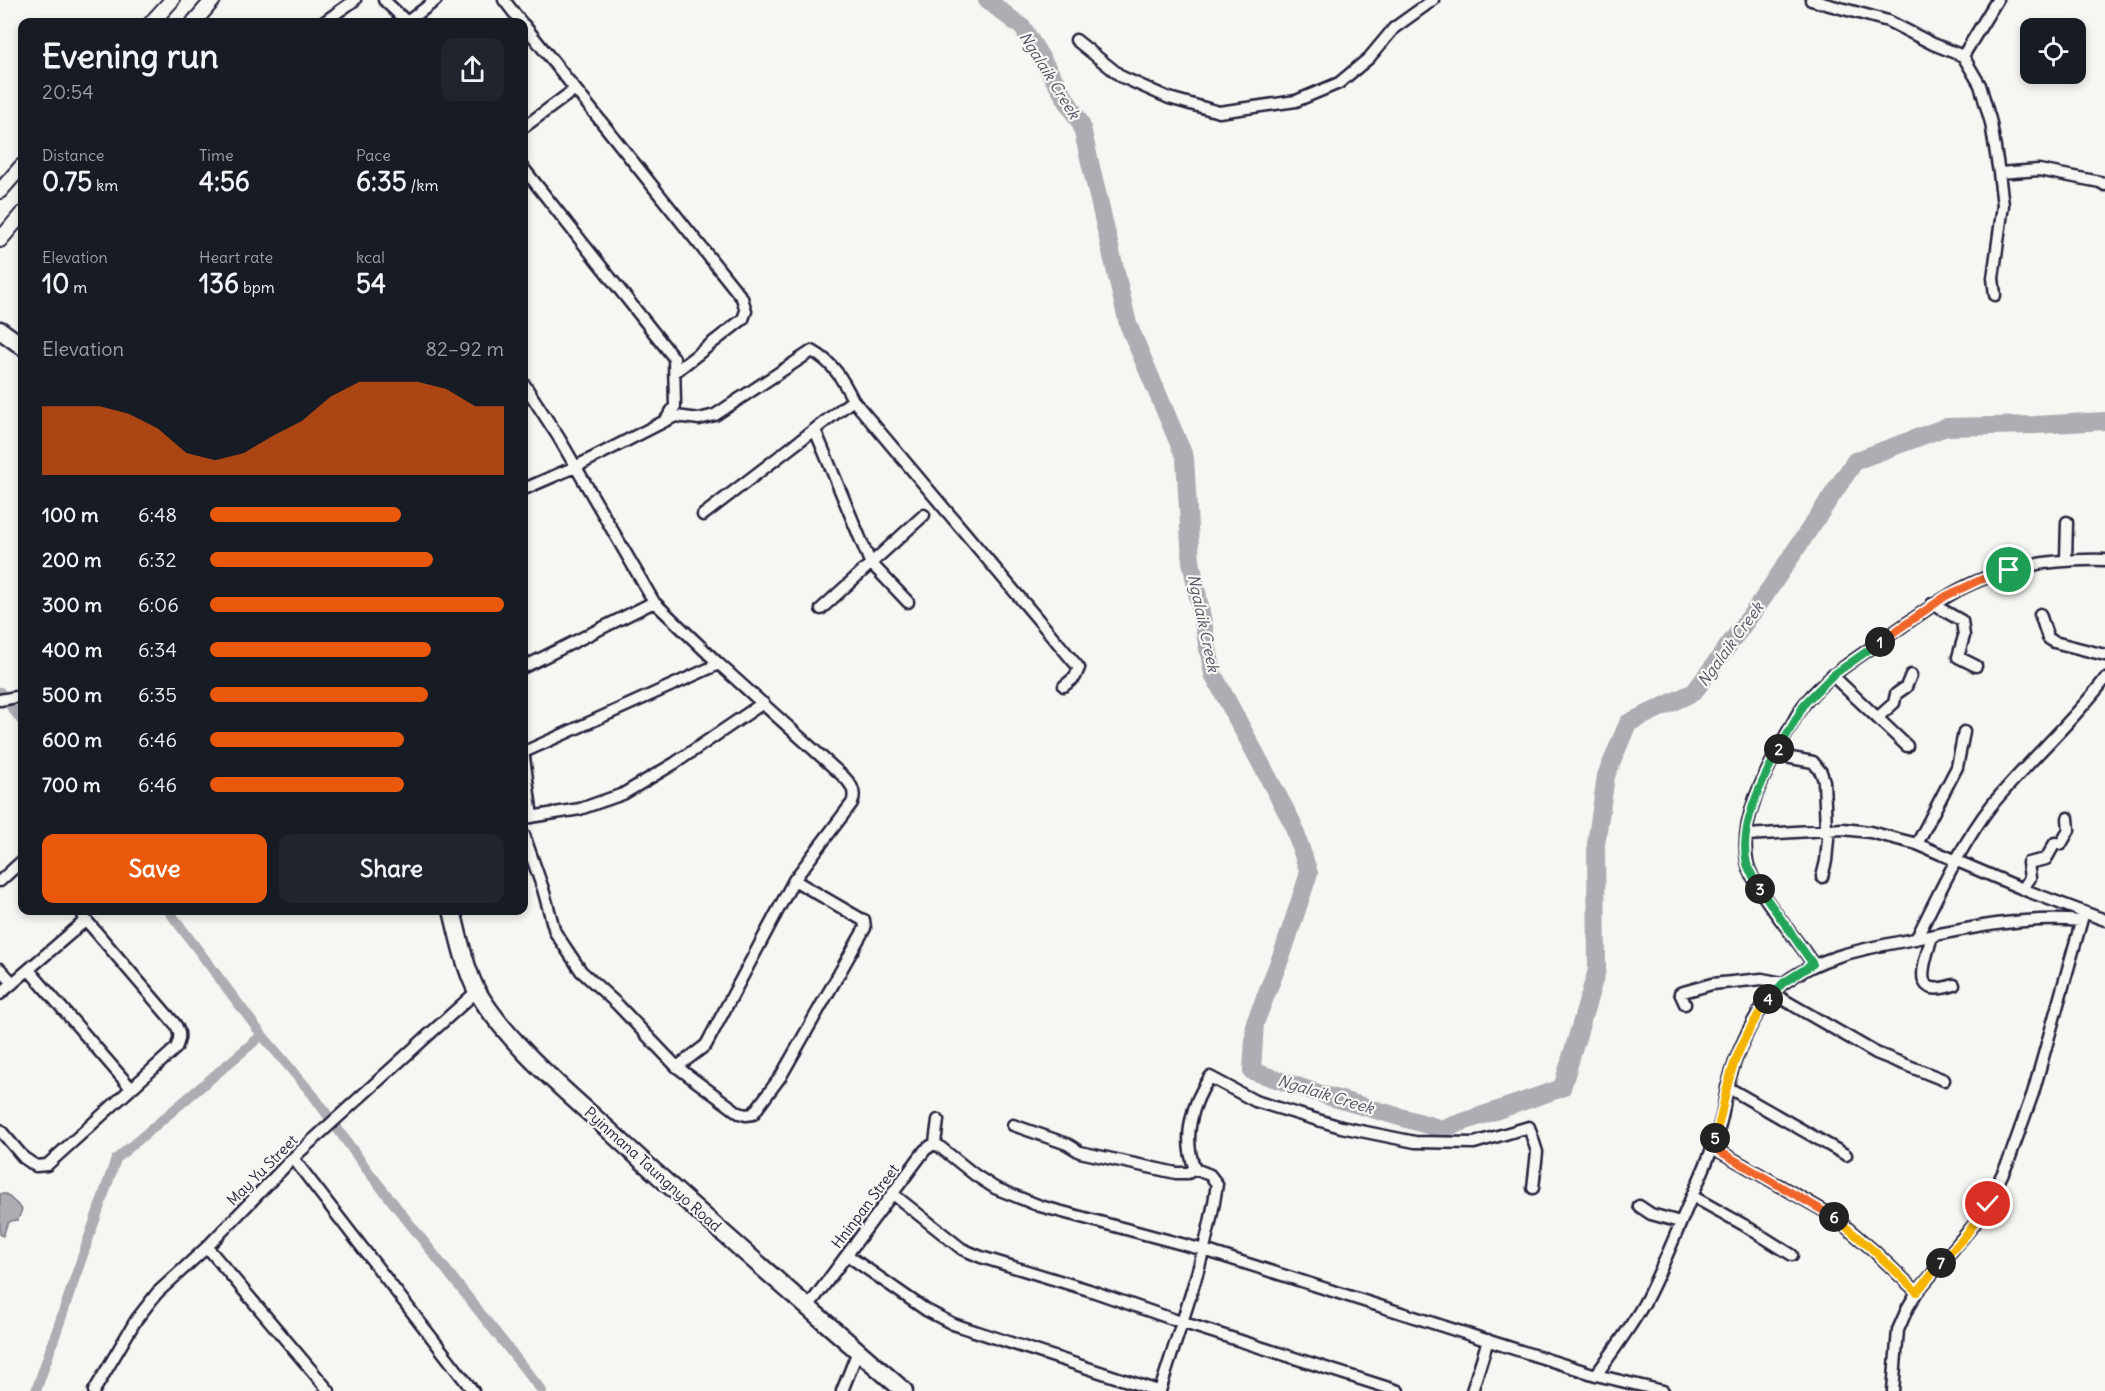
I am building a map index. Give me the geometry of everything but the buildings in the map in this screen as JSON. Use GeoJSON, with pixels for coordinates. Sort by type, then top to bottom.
{"type":"FeatureCollection","features":[{"type":"Feature","properties":{"kind":"main road"},"geometry":{"type":"LineString","coordinates":[[156,18],[172,0]]}},
{"type":"Feature","properties":{"kind":"main road"},"geometry":{"type":"LineString","coordinates":[[197,18],[213,0]]}},
{"type":"Feature","properties":{"kind":"main road"},"geometry":{"type":"LineString","coordinates":[[0,191],[18,171]]}},
{"type":"Feature","properties":{"kind":"main road"},"geometry":{"type":"LineString","coordinates":[[0,240],[18,219]]}},
{"type":"Feature","properties":{"kind":"main road"},"geometry":{"type":"LineString","coordinates":[[0,330],[18,343]]}},
{"type":"Feature","properties":{"kind":"main road","name":"Pyinmana Taungnyo Road"},"geometry":{"type":"LineString","coordinates":[[453,915],[477,991],[492,1013],[536,1063],[662,1179],[904,1391]]}},
{"type":"Feature","properties":{"kind":"street"},"geometry":{"type":"LineString","coordinates":[[330,18],[355,0]]}},
{"type":"Feature","properties":{"kind":"street"},"geometry":{"type":"LineString","coordinates":[[384,0],[403,18]]}},
{"type":"Feature","properties":{"kind":"street"},"geometry":{"type":"LineString","coordinates":[[412,18],[436,0]]}},
{"type":"Feature","properties":{"kind":"street"},"geometry":{"type":"LineString","coordinates":[[504,0],[518,18]]}},
{"type":"Feature","properties":{"kind":"street"},"geometry":{"type":"LineString","coordinates":[[1076,39],[1122,77],[1169,98],[1220,112],[1296,101],[1339,83],[1369,58],[1394,28],[1433,0]]}},
{"type":"Feature","properties":{"kind":"street"},"geometry":{"type":"LineString","coordinates":[[1811,0],[1888,21],[1933,44],[1963,56],[1980,85],[1991,123],[1999,173],[2003,205],[1994,278],[1995,295]]}},
{"type":"Feature","properties":{"kind":"street"},"geometry":{"type":"LineString","coordinates":[[1963,56],[1997,0]]}},
{"type":"Feature","properties":{"kind":"street"},"geometry":{"type":"LineString","coordinates":[[528,32],[735,289],[745,305],[743,319],[675,372]]}},
{"type":"Feature","properties":{"kind":"street"},"geometry":{"type":"LineString","coordinates":[[528,124],[574,90]]}},
{"type":"Feature","properties":{"kind":"street"},"geometry":{"type":"LineString","coordinates":[[1999,173],[2039,170],[2100,182],[2105,185]]}},
{"type":"Feature","properties":{"kind":"street"},"geometry":{"type":"LineString","coordinates":[[528,174],[674,358],[675,406],[665,421]]}},
{"type":"Feature","properties":{"kind":"street"},"geometry":{"type":"LineString","coordinates":[[528,487],[676,416],[699,419],[715,415],[812,351],[824,357],[840,375],[853,400],[1079,668],[1075,677],[1064,686]]}},
{"type":"Feature","properties":{"kind":"street"},"geometry":{"type":"LineString","coordinates":[[528,390],[654,602],[845,778],[853,790],[852,803],[794,880],[706,1045],[677,1067]]}},
{"type":"Feature","properties":{"kind":"street"},"geometry":{"type":"LineString","coordinates":[[703,515],[853,400]]}},
{"type":"Feature","properties":{"kind":"street"},"geometry":{"type":"LineString","coordinates":[[815,430],[871,563],[908,602]]}},
{"type":"Feature","properties":{"kind":"street"},"geometry":{"type":"LineString","coordinates":[[821,609],[924,515]]}},
{"type":"Feature","properties":{"kind":"street"},"geometry":{"type":"LineString","coordinates":[[2066,559],[2067,522]]}},
{"type":"Feature","properties":{"kind":"street"},"geometry":{"type":"LineString","coordinates":[[1813,964],[1771,906],[1748,867],[1746,850],[1754,799],[1775,755],[1805,703],[1833,675],[1932,604],[1980,580],[2000,573],[2066,559],[2105,560]]}},
{"type":"Feature","properties":{"kind":"street"},"geometry":{"type":"LineString","coordinates":[[528,665],[654,602]]}},
{"type":"Feature","properties":{"kind":"street"},"geometry":{"type":"LineString","coordinates":[[1932,604],[1962,621],[1964,636],[1958,657],[1976,666]]}},
{"type":"Feature","properties":{"kind":"street"},"geometry":{"type":"LineString","coordinates":[[2040,614],[2044,630],[2048,638],[2054,642],[2105,655]]}},
{"type":"Feature","properties":{"kind":"street"},"geometry":{"type":"LineString","coordinates":[[528,750],[719,664]]}},
{"type":"Feature","properties":{"kind":"street"},"geometry":{"type":"LineString","coordinates":[[1833,675],[1907,746]]}},
{"type":"Feature","properties":{"kind":"street"},"geometry":{"type":"LineString","coordinates":[[1877,718],[1894,703],[1896,694],[1906,687],[1911,675]]}},
{"type":"Feature","properties":{"kind":"street"},"geometry":{"type":"LineString","coordinates":[[1916,939],[1956,861],[1991,806],[2028,764],[2086,705],[2105,679]]}},
{"type":"Feature","properties":{"kind":"street"},"geometry":{"type":"LineString","coordinates":[[0,700],[18,697]]}},
{"type":"Feature","properties":{"kind":"street"},"geometry":{"type":"LineString","coordinates":[[528,817],[580,809],[623,794],[675,763],[763,703]]}},
{"type":"Feature","properties":{"kind":"street"},"geometry":{"type":"LineString","coordinates":[[1917,844],[1957,767],[1964,732]]}},
{"type":"Feature","properties":{"kind":"street"},"geometry":{"type":"LineString","coordinates":[[1775,755],[1813,762],[1821,772],[1825,793],[1828,848],[1822,877]]}},
{"type":"Feature","properties":{"kind":"street"},"geometry":{"type":"LineString","coordinates":[[2023,889],[2030,878],[2028,863],[2046,859],[2055,843],[2061,844],[2069,830],[2068,818]]}},
{"type":"Feature","properties":{"kind":"street"},"geometry":{"type":"LineString","coordinates":[[1747,836],[1826,829],[1870,832],[1917,844],[2083,917]]}},
{"type":"Feature","properties":{"kind":"street"},"geometry":{"type":"LineString","coordinates":[[528,847],[555,932],[581,971],[677,1067],[739,1113],[746,1115],[753,1114],[781,1076],[865,928],[864,921],[794,880]]}},
{"type":"Feature","properties":{"kind":"street"},"geometry":{"type":"LineString","coordinates":[[0,881],[18,865]]}},
{"type":"Feature","properties":{"kind":"street"},"geometry":{"type":"LineString","coordinates":[[0,994],[29,970],[83,915],[180,1032],[180,1039],[176,1048],[47,1165],[36,1166],[24,1158],[0,1130]]}},
{"type":"Feature","properties":{"kind":"street"},"geometry":{"type":"LineString","coordinates":[[1893,1391],[1898,1330],[1908,1307],[1917,1292],[1977,1221],[1988,1204],[2009,1160],[2033,1093],[2083,917]]}},
{"type":"Feature","properties":{"kind":"street"},"geometry":{"type":"LineString","coordinates":[[1596,1375],[1646,1300],[1712,1147],[1722,1116],[1727,1087],[1739,1052],[1757,1016],[1772,993],[1783,983],[1813,964],[1846,954],[1916,939],[2034,920],[2083,917],[2105,920]]}},
{"type":"Feature","properties":{"kind":"street"},"geometry":{"type":"LineString","coordinates":[[1932,936],[1923,970],[1924,981],[1927,986],[1938,990],[1954,985]]}},
{"type":"Feature","properties":{"kind":"street"},"geometry":{"type":"LineString","coordinates":[[0,969],[13,983]]}},
{"type":"Feature","properties":{"kind":"street"},"geometry":{"type":"LineString","coordinates":[[29,970],[131,1088]]}},
{"type":"Feature","properties":{"kind":"street"},"geometry":{"type":"LineString","coordinates":[[1685,1004],[1680,993],[1700,986],[1762,979],[1783,983]]}},
{"type":"Feature","properties":{"kind":"street","name":"May Yu Street"},"geometry":{"type":"LineString","coordinates":[[94,1391],[136,1320],[157,1293],[207,1247],[293,1158],[477,991]]}},
{"type":"Feature","properties":{"kind":"street"},"geometry":{"type":"LineString","coordinates":[[1772,993],[1876,1053],[1944,1080]]}},
{"type":"Feature","properties":{"kind":"street"},"geometry":{"type":"LineString","coordinates":[[1195,1169],[1190,1156],[1190,1124],[1198,1094],[1210,1077],[1255,1101],[1341,1127],[1414,1142],[1474,1143],[1529,1127],[1537,1152],[1533,1188]]}},
{"type":"Feature","properties":{"kind":"street"},"geometry":{"type":"LineString","coordinates":[[1727,1087],[1846,1155]]}},
{"type":"Feature","properties":{"kind":"street"},"geometry":{"type":"LineString","coordinates":[[938,1120],[935,1143],[975,1175],[1016,1198],[1204,1250],[1596,1375],[1663,1391]]}},
{"type":"Feature","properties":{"kind":"street"},"geometry":{"type":"LineString","coordinates":[[848,1255],[926,1310],[953,1324],[1159,1391],[1204,1250],[1217,1184],[1210,1174],[1195,1169],[1188,1173],[1176,1173],[1080,1152],[1067,1144],[1013,1125]]}},
{"type":"Feature","properties":{"kind":"street","name":"Hninpan Street"},"geometry":{"type":"LineString","coordinates":[[808,1307],[925,1150],[935,1143]]}},
{"type":"Feature","properties":{"kind":"street"},"geometry":{"type":"LineString","coordinates":[[1712,1147],[1833,1216],[1917,1292]]}},
{"type":"Feature","properties":{"kind":"street"},"geometry":{"type":"LineString","coordinates":[[293,1158],[473,1391]]}},
{"type":"Feature","properties":{"kind":"street"},"geometry":{"type":"LineString","coordinates":[[893,1194],[962,1249],[981,1257],[1398,1391]]}},
{"type":"Feature","properties":{"kind":"street"},"geometry":{"type":"LineString","coordinates":[[1692,1196],[1792,1255]]}},
{"type":"Feature","properties":{"kind":"street"},"geometry":{"type":"LineString","coordinates":[[1639,1206],[1651,1214],[1680,1222]]}},
{"type":"Feature","properties":{"kind":"street"},"geometry":{"type":"LineString","coordinates":[[207,1247],[329,1391]]}},
{"type":"Feature","properties":{"kind":"street"},"geometry":{"type":"LineString","coordinates":[[1472,1391],[1488,1340]]}},
{"type":"Feature","properties":{"kind":"street"},"geometry":{"type":"LineString","coordinates":[[842,1391],[858,1351]]}},
{"type":"Feature","properties":{"kind":"shaded area"},"geometry":{"type":"Polygon","coordinates":[[[0,1194],[6,1194],[22,1209],[18,1220],[11,1221],[7,1225],[3,1236],[0,1234],[0,1194]]]}},
{"type":"Feature","properties":{"kind":"waterway","name":"Ngalaik Creek"},"geometry":{"type":"LineString","coordinates":[[987,0],[1023,28],[1081,124],[1128,324],[1185,458],[1191,561],[1213,674],[1292,822],[1309,873],[1284,949],[1255,1023],[1252,1071],[1327,1096],[1442,1129],[1562,1088],[1597,970],[1596,844],[1606,776],[1628,723],[1694,692],[1762,600],[1855,461],[1946,427],[2105,421]]}},
{"type":"Feature","properties":{"kind":"waterway"},"geometry":{"type":"LineString","coordinates":[[0,692],[18,716]]}},
{"type":"Feature","properties":{"kind":"waterway"},"geometry":{"type":"LineString","coordinates":[[172,915],[262,1035],[313,1095],[368,1171],[542,1391]]}},
{"type":"Feature","properties":{"kind":"waterway"},"geometry":{"type":"LineString","coordinates":[[36,1391],[116,1159],[262,1035]]}},
{"type":"Feature","properties":{"kind":"route"},"geometry":{"type":"LineString","coordinates":[[1988,1204],[1967,1234],[1917,1292],[1833,1216],[1712,1147],[1722,1116],[1727,1087],[1739,1052],[1757,1016],[1772,993],[1783,983],[1813,964],[1763,894],[1746,860],[1750,815],[1761,780],[1805,703],[1833,675],[1932,604],[1980,580],[2009,570]]}}]}
